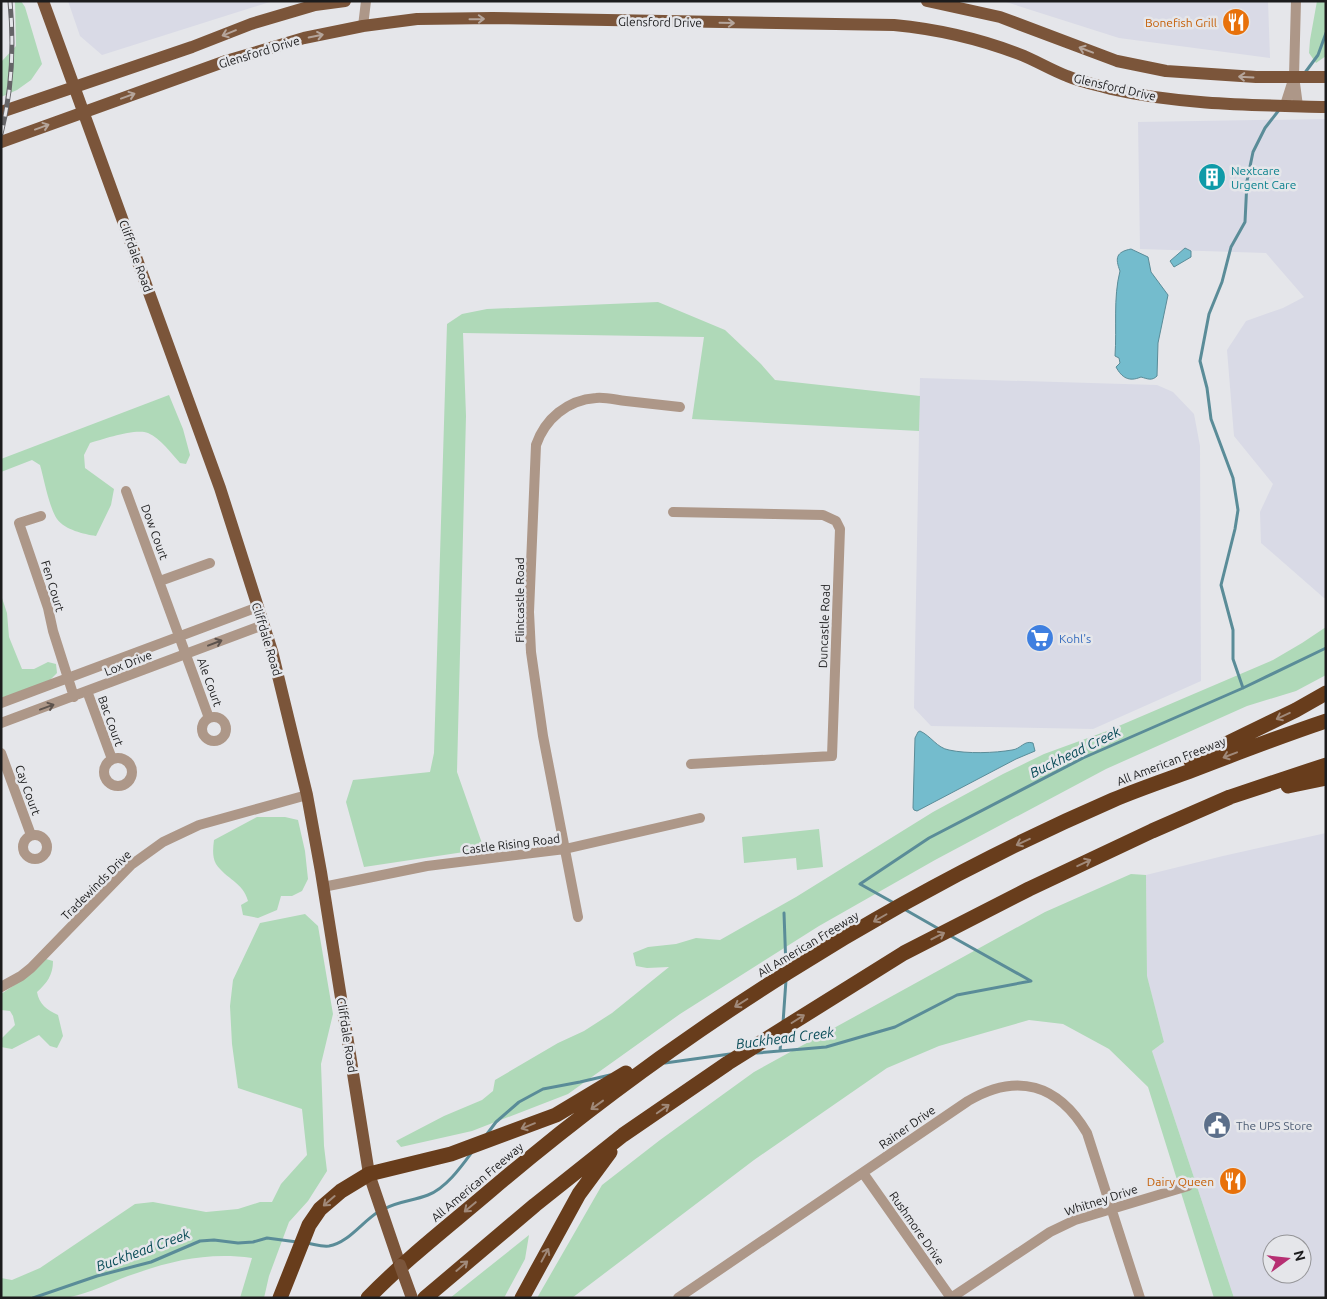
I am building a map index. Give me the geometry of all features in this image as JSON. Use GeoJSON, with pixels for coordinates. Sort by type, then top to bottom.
{"type":"FeatureCollection","features":[{"type":"Feature","properties":{"kind":"highway"},"geometry":{"type":"LineString","coordinates":[[1115,799],[1296,710],[1326,693]]}},
{"type":"Feature","properties":{"kind":"highway","name":"All American Freeway"},"geometry":{"type":"LineString","coordinates":[[368,1298],[432,1240],[541,1148],[692,1035],[781,978],[904,904],[1017,844],[1115,799],[1290,732],[1326,722]]}},
{"type":"Feature","properties":{"kind":"highway"},"geometry":{"type":"LineString","coordinates":[[426,1298],[535,1205],[622,1135],[728,1063],[904,953],[1029,888],[1230,797],[1326,764]]}},
{"type":"Feature","properties":{"kind":"highway"},"geometry":{"type":"LineString","coordinates":[[1230,797],[1326,778]]}},
{"type":"Feature","properties":{"kind":"highway"},"geometry":{"type":"LineString","coordinates":[[280,1298],[309,1225],[320,1209],[341,1191],[369,1174],[451,1154],[556,1115],[692,1035]]}},
{"type":"Feature","properties":{"kind":"highway"},"geometry":{"type":"LineString","coordinates":[[522,1298],[579,1194],[622,1135]]}},
{"type":"Feature","properties":{"kind":"main road","name":"Cliffdale Road"},"geometry":{"type":"LineString","coordinates":[[43,1],[82,113],[220,488],[282,685],[307,795],[369,1174],[412,1298]]}},
{"type":"Feature","properties":{"kind":"main road","name":"Glensford Drive"},"geometry":{"type":"LineString","coordinates":[[1,112],[74,89],[251,24],[315,5],[346,1]]}},
{"type":"Feature","properties":{"kind":"main road","name":"Glensford Drive"},"geometry":{"type":"LineString","coordinates":[[927,1],[1000,17],[1084,50],[1127,63],[1166,71],[1203,75],[1256,77],[1326,77]]}},
{"type":"Feature","properties":{"kind":"main road","name":"Glensford Drive"},"geometry":{"type":"LineString","coordinates":[[1,142],[226,62],[304,38],[363,26],[417,19],[493,18],[910,27],[990,44],[1020,54],[1068,77],[1110,89],[1162,98],[1326,106]]}},
{"type":"Feature","properties":{"kind":"street"},"geometry":{"type":"LineString","coordinates":[[363,26],[366,1]]}},
{"type":"Feature","properties":{"kind":"street"},"geometry":{"type":"LineString","coordinates":[[1292,105],[1296,1]]}},
{"type":"Feature","properties":{"kind":"street","name":"Flintcastle Road"},"geometry":{"type":"LineString","coordinates":[[578,917],[542,736],[531,652],[529,612],[536,445],[540,432],[553,417],[569,405],[587,399],[604,398],[680,407]]}},
{"type":"Feature","properties":{"kind":"street","name":"Dow Court"},"geometry":{"type":"LineString","coordinates":[[126,490],[180,637]]}},
{"type":"Feature","properties":{"kind":"street","name":"Duncastle Road"},"geometry":{"type":"LineString","coordinates":[[673,512],[823,515],[836,521],[840,529],[832,756],[691,764]]}},
{"type":"Feature","properties":{"kind":"street","name":"Fen Court"},"geometry":{"type":"LineString","coordinates":[[42,516],[19,523],[48,608],[53,632],[68,679]]}},
{"type":"Feature","properties":{"kind":"street"},"geometry":{"type":"LineString","coordinates":[[160,581],[210,563]]}},
{"type":"Feature","properties":{"kind":"street","name":"Lox Drive"},"geometry":{"type":"LineString","coordinates":[[1,703],[258,608]]}},
{"type":"Feature","properties":{"kind":"street","name":"Lox Drive"},"geometry":{"type":"LineString","coordinates":[[1,723],[263,625]]}},
{"type":"Feature","properties":{"kind":"street","name":"Ale Court"},"geometry":{"type":"LineString","coordinates":[[180,637],[210,718]]}},
{"type":"Feature","properties":{"kind":"street"},"geometry":{"type":"LineString","coordinates":[[68,679],[74,697]]}},
{"type":"Feature","properties":{"kind":"street","name":"Bac Court"},"geometry":{"type":"LineString","coordinates":[[87,692],[112,759]]}},
{"type":"Feature","properties":{"kind":"street","name":"Cay Court"},"geometry":{"type":"LineString","coordinates":[[1,753],[30,835]]}},
{"type":"Feature","properties":{"kind":"street","name":"Tradewinds Drive"},"geometry":{"type":"LineString","coordinates":[[1,987],[31,968],[131,865],[163,842],[199,825],[307,795]]}},
{"type":"Feature","properties":{"kind":"street","name":"Castle Rising Road"},"geometry":{"type":"LineString","coordinates":[[323,887],[427,866],[565,849],[700,818]]}},
{"type":"Feature","properties":{"kind":"street","name":"Rainer Drive"},"geometry":{"type":"LineString","coordinates":[[678,1298],[981,1093],[999,1086],[1025,1086],[1050,1094],[1080,1120],[1087,1133],[1140,1298]]}},
{"type":"Feature","properties":{"kind":"street","name":"Rushmore Drive"},"geometry":{"type":"LineString","coordinates":[[863,1173],[951,1298]]}},
{"type":"Feature","properties":{"kind":"street","name":"Whitney Drive"},"geometry":{"type":"LineString","coordinates":[[951,1298],[1050,1232],[1075,1220],[1188,1186]]}},
{"type":"Feature","properties":{"kind":"shaded area"},"geometry":{"type":"Polygon","coordinates":[[[68,1],[273,1],[102,55],[80,36],[68,1]]]}},
{"type":"Feature","properties":{"kind":"shaded area"},"geometry":{"type":"Polygon","coordinates":[[[1003,1],[1268,1],[1270,58],[1119,38],[1003,1]]]}},
{"type":"Feature","properties":{"kind":"shaded area"},"geometry":{"type":"Polygon","coordinates":[[[1326,119],[1326,598],[1324,598],[1261,543],[1260,512],[1273,484],[1234,436],[1227,350],[1246,321],[1283,308],[1304,297],[1266,253],[1140,249],[1138,122],[1326,119]]]}},
{"type":"Feature","properties":{"kind":"shaded area"},"geometry":{"type":"Polygon","coordinates":[[[920,378],[1157,385],[1173,392],[1194,414],[1200,446],[1201,681],[1093,729],[931,726],[914,708],[920,378]]]}},
{"type":"Feature","properties":{"kind":"shaded area"},"geometry":{"type":"Polygon","coordinates":[[[1326,833],[1326,1298],[1234,1298],[1152,1051],[1164,1042],[1147,977],[1146,875],[1326,833]]]}},
{"type":"Feature","properties":{"kind":"green space"},"geometry":{"type":"Polygon","coordinates":[[[15,1],[21,1],[25,7],[42,64],[31,80],[17,90],[1,97],[1,62],[16,46],[15,1]]]}},
{"type":"Feature","properties":{"kind":"green space"},"geometry":{"type":"Polygon","coordinates":[[[1317,1],[1326,1],[1326,56],[1316,63],[1309,53],[1317,1]]]}},
{"type":"Feature","properties":{"kind":"green space"},"geometry":{"type":"Polygon","coordinates":[[[658,302],[725,330],[775,380],[920,396],[919,431],[692,419],[704,337],[463,333],[466,416],[457,772],[484,849],[364,867],[346,802],[353,780],[430,772],[434,753],[447,324],[462,314],[487,309],[658,302]]]}},
{"type":"Feature","properties":{"kind":"green space"},"geometry":{"type":"Polygon","coordinates":[[[169,395],[183,429],[190,455],[186,464],[180,463],[161,442],[148,433],[128,433],[90,443],[84,455],[85,468],[114,489],[111,505],[96,536],[80,533],[60,523],[54,514],[49,500],[40,465],[32,460],[1,472],[1,459],[169,395]]]}},
{"type":"Feature","properties":{"kind":"green space"},"geometry":{"type":"Polygon","coordinates":[[[1,595],[7,613],[9,637],[22,669],[34,669],[48,662],[56,664],[57,673],[48,682],[1,698],[1,595]]]}},
{"type":"Feature","properties":{"kind":"green space"},"geometry":{"type":"Polygon","coordinates":[[[1326,627],[1326,675],[1296,691],[1247,706],[1106,769],[935,860],[819,926],[680,1014],[568,1094],[472,1131],[401,1147],[396,1141],[444,1116],[482,1100],[493,1091],[495,1080],[558,1043],[584,1031],[612,1013],[669,967],[647,968],[636,966],[633,953],[648,947],[676,944],[696,938],[720,940],[796,897],[933,812],[1003,774],[1044,754],[1107,731],[1273,660],[1326,627]]]}},
{"type":"Feature","properties":{"kind":"green space"},"geometry":{"type":"Polygon","coordinates":[[[257,817],[285,817],[298,820],[305,851],[308,879],[302,891],[292,896],[281,896],[277,910],[258,918],[243,915],[241,905],[248,901],[246,895],[216,864],[213,852],[214,840],[257,817]]]}},
{"type":"Feature","properties":{"kind":"green space"},"geometry":{"type":"Polygon","coordinates":[[[819,829],[823,867],[797,870],[796,858],[744,863],[742,837],[819,829]]]}},
{"type":"Feature","properties":{"kind":"green space"},"geometry":{"type":"Polygon","coordinates":[[[1131,874],[1146,875],[1147,976],[1164,1042],[1152,1051],[1234,1298],[1214,1298],[1148,1087],[1109,1049],[1063,1024],[1029,1020],[939,1046],[887,1068],[754,1160],[572,1298],[537,1298],[602,1185],[660,1140],[754,1072],[1045,912],[1131,874]]]}},
{"type":"Feature","properties":{"kind":"green space"},"geometry":{"type":"Polygon","coordinates":[[[305,914],[318,926],[333,1014],[321,1064],[324,1146],[327,1171],[308,1201],[289,1222],[269,1276],[264,1298],[240,1298],[252,1258],[219,1256],[189,1259],[159,1266],[70,1297],[1,1298],[1,1278],[12,1280],[40,1268],[135,1204],[153,1202],[206,1212],[238,1209],[260,1202],[272,1202],[281,1184],[307,1155],[302,1109],[238,1088],[232,1044],[230,1006],[233,980],[260,923],[305,914]]]}},
{"type":"Feature","properties":{"kind":"green space"},"geometry":{"type":"Polygon","coordinates":[[[46,959],[53,961],[51,975],[37,992],[44,1006],[58,1015],[63,1036],[57,1048],[50,1046],[39,1035],[12,1049],[1,1047],[1,1039],[15,1025],[10,1011],[1,1010],[1,994],[46,959]]]}},
{"type":"Feature","properties":{"kind":"green space"},"geometry":{"type":"Polygon","coordinates":[[[529,1235],[525,1259],[504,1298],[450,1298],[529,1235]]]}},
{"type":"Feature","properties":{"kind":"water"},"geometry":{"type":"Polygon","coordinates":[[[1185,248],[1191,251],[1191,257],[1174,267],[1170,261],[1185,248]]]}},
{"type":"Feature","properties":{"kind":"water"},"geometry":{"type":"Polygon","coordinates":[[[1131,249],[1148,257],[1151,272],[1168,295],[1158,343],[1157,376],[1152,379],[1141,377],[1126,378],[1116,367],[1120,363],[1119,358],[1115,356],[1116,302],[1120,271],[1117,259],[1122,252],[1131,249]]]}},
{"type":"Feature","properties":{"kind":"water"},"geometry":{"type":"Polygon","coordinates":[[[920,731],[941,747],[956,751],[981,753],[1005,751],[1015,749],[1030,742],[1033,743],[1035,751],[917,811],[913,808],[915,738],[920,731]]]}},
{"type":"Feature","properties":{"kind":"waterway"},"geometry":{"type":"LineString","coordinates":[[1304,74],[1318,55],[1326,33]]}},
{"type":"Feature","properties":{"kind":"waterway","name":"Buckhead Creek"},"geometry":{"type":"LineString","coordinates":[[1243,688],[1233,659],[1233,630],[1221,585],[1238,510],[1233,478],[1211,419],[1207,388],[1200,361],[1209,314],[1222,282],[1231,247],[1245,222],[1247,181],[1253,152],[1265,128],[1279,110]]}},
{"type":"Feature","properties":{"kind":"waterway","name":"Buckhead Creek"},"geometry":{"type":"LineString","coordinates":[[894,903],[860,884],[929,838],[1083,758],[1243,688],[1326,648]]}},
{"type":"Feature","properties":{"kind":"waterway","name":"Buckhead Creek"},"geometry":{"type":"LineString","coordinates":[[904,909],[939,929]]}},
{"type":"Feature","properties":{"kind":"waterway"},"geometry":{"type":"LineString","coordinates":[[784,913],[786,968]]}},
{"type":"Feature","properties":{"kind":"waterway","name":"Buckhead Creek"},"geometry":{"type":"LineString","coordinates":[[757,1053],[826,1047],[895,1027],[957,995],[1031,981],[949,935]]}},
{"type":"Feature","properties":{"kind":"waterway"},"geometry":{"type":"LineString","coordinates":[[783,1023],[786,980]]}},
{"type":"Feature","properties":{"kind":"waterway"},"geometry":{"type":"LineString","coordinates":[[780,1050],[782,1034]]}},
{"type":"Feature","properties":{"kind":"waterway","name":"Buckhead Creek"},"geometry":{"type":"LineString","coordinates":[[665,1063],[730,1054]]}},
{"type":"Feature","properties":{"kind":"waterway","name":"Buckhead Creek"},"geometry":{"type":"LineString","coordinates":[[487,1134],[496,1122],[519,1102],[543,1089],[610,1075]]}},
{"type":"Feature","properties":{"kind":"waterway","name":"Buckhead Creek"},"geometry":{"type":"LineString","coordinates":[[384,1209],[435,1192],[453,1176],[472,1152]]}},
{"type":"Feature","properties":{"kind":"waterway","name":"Buckhead Creek"},"geometry":{"type":"LineString","coordinates":[[306,1243],[320,1246],[336,1244],[349,1237],[378,1212]]}},
{"type":"Feature","properties":{"kind":"waterway","name":"Buckhead Creek"},"geometry":{"type":"LineString","coordinates":[[33,1298],[97,1276],[151,1262],[200,1241],[214,1240],[238,1243],[253,1242],[267,1238],[297,1242]]}},
{"type":"Feature","properties":{"kind":"railway"},"geometry":{"type":"LineString","coordinates":[[1,134],[8,101],[11,68],[12,34],[10,1]]}},
{"type":"Feature","properties":{"kind":"place","name":"Bonefish Grill"},"geometry":{"type":"Point","coordinates":[1236,22]}},
{"type":"Feature","properties":{"kind":"place","name":"Nextcare Urgent Care"},"geometry":{"type":"Point","coordinates":[1212,177]}},
{"type":"Feature","properties":{"kind":"place","name":"Kohl's"},"geometry":{"type":"Point","coordinates":[1040,638]}},
{"type":"Feature","properties":{"kind":"place","name":"The UPS Store"},"geometry":{"type":"Point","coordinates":[1217,1125]}},
{"type":"Feature","properties":{"kind":"place","name":"Dairy Queen"},"geometry":{"type":"Point","coordinates":[1233,1181]}}]}
